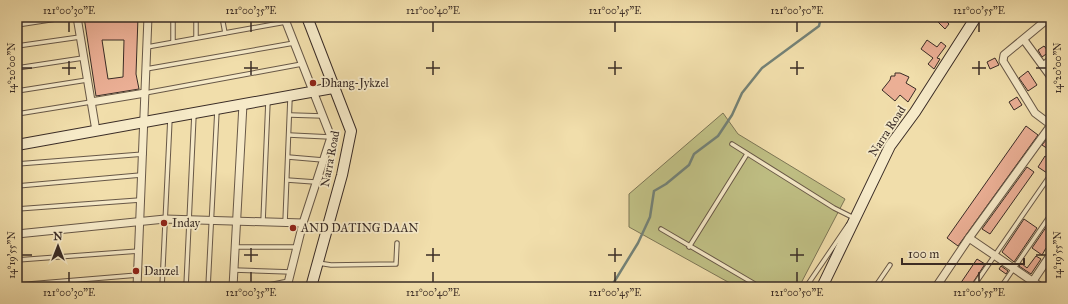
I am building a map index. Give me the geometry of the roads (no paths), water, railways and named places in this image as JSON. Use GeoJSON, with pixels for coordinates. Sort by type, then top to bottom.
{"type":"FeatureCollection","features":[{"type":"Feature","properties":{"kind":"street"},"geometry":{"type":"LineString","coordinates":[[77,17],[96,131]]}},
{"type":"Feature","properties":{"kind":"street"},"geometry":{"type":"LineString","coordinates":[[137,287],[140,200],[144,154],[148,17]]}},
{"type":"Feature","properties":{"kind":"street","name":"Narra Road"},"geometry":{"type":"LineString","coordinates":[[306,17],[351,131],[311,287]]}},
{"type":"Feature","properties":{"kind":"street","name":"Narra Road"},"geometry":{"type":"LineString","coordinates":[[822,287],[890,146],[916,112],[976,17]]}},
{"type":"Feature","properties":{"kind":"street"},"geometry":{"type":"LineString","coordinates":[[936,287],[969,238],[1051,126],[1035,113],[1003,61],[1004,55],[1050,17]]}},
{"type":"Feature","properties":{"kind":"street"},"geometry":{"type":"LineString","coordinates":[[268,287],[288,283],[315,182],[331,137],[285,20]]}},
{"type":"Feature","properties":{"kind":"street"},"geometry":{"type":"LineString","coordinates":[[1024,40],[1051,77]]}},
{"type":"Feature","properties":{"kind":"street"},"geometry":{"type":"LineString","coordinates":[[17,144],[333,88]]}},
{"type":"Feature","properties":{"kind":"street"},"geometry":{"type":"LineString","coordinates":[[91,102],[145,93]]}},
{"type":"Feature","properties":{"kind":"street"},"geometry":{"type":"LineString","coordinates":[[233,287],[243,104]]}},
{"type":"Feature","properties":{"kind":"street"},"geometry":{"type":"LineString","coordinates":[[17,234],[165,219],[303,223]]}},
{"type":"Feature","properties":{"kind":"street"},"geometry":{"type":"LineString","coordinates":[[969,238],[1041,287]]}},
{"type":"Feature","properties":{"kind":"street"},"geometry":{"type":"LineString","coordinates":[[1033,281],[1050,257]]}},
{"type":"Feature","properties":{"kind":"lane"},"geometry":{"type":"LineString","coordinates":[[17,25],[69,17]]}},
{"type":"Feature","properties":{"kind":"lane"},"geometry":{"type":"LineString","coordinates":[[172,42],[173,17]]}},
{"type":"Feature","properties":{"kind":"lane"},"geometry":{"type":"LineString","coordinates":[[196,17],[196,38]]}},
{"type":"Feature","properties":{"kind":"lane"},"geometry":{"type":"LineString","coordinates":[[222,17],[225,33]]}},
{"type":"Feature","properties":{"kind":"lane"},"geometry":{"type":"LineString","coordinates":[[147,47],[225,33],[285,20]]}},
{"type":"Feature","properties":{"kind":"lane"},"geometry":{"type":"LineString","coordinates":[[17,46],[80,37]]}},
{"type":"Feature","properties":{"kind":"lane"},"geometry":{"type":"LineString","coordinates":[[146,69],[294,43]]}},
{"type":"Feature","properties":{"kind":"lane"},"geometry":{"type":"LineString","coordinates":[[17,68],[83,58]]}},
{"type":"Feature","properties":{"kind":"lane"},"geometry":{"type":"LineString","coordinates":[[1042,65],[1051,58]]}},
{"type":"Feature","properties":{"kind":"lane"},"geometry":{"type":"LineString","coordinates":[[145,93],[302,64]]}},
{"type":"Feature","properties":{"kind":"lane"},"geometry":{"type":"LineString","coordinates":[[17,91],[87,80]]}},
{"type":"Feature","properties":{"kind":"lane"},"geometry":{"type":"LineString","coordinates":[[285,223],[290,96]]}},
{"type":"Feature","properties":{"kind":"lane"},"geometry":{"type":"LineString","coordinates":[[263,222],[268,100]]}},
{"type":"Feature","properties":{"kind":"lane"},"geometry":{"type":"LineString","coordinates":[[17,114],[91,102]]}},
{"type":"Feature","properties":{"kind":"lane"},"geometry":{"type":"LineString","coordinates":[[208,287],[217,109]]}},
{"type":"Feature","properties":{"kind":"lane"},"geometry":{"type":"LineString","coordinates":[[186,287],[194,113]]}},
{"type":"Feature","properties":{"kind":"lane"},"geometry":{"type":"LineString","coordinates":[[290,115],[323,116]]}},
{"type":"Feature","properties":{"kind":"lane"},"geometry":{"type":"LineString","coordinates":[[162,287],[170,117]]}},
{"type":"Feature","properties":{"kind":"lane"},"geometry":{"type":"LineString","coordinates":[[289,135],[331,137]]}},
{"type":"Feature","properties":{"kind":"lane"},"geometry":{"type":"LineString","coordinates":[[732,144],[854,220],[846,226],[806,287]]}},
{"type":"Feature","properties":{"kind":"lane"},"geometry":{"type":"LineString","coordinates":[[17,164],[144,154]]}},
{"type":"Feature","properties":{"kind":"lane"},"geometry":{"type":"LineString","coordinates":[[689,247],[747,154]]}},
{"type":"Feature","properties":{"kind":"lane"},"geometry":{"type":"LineString","coordinates":[[288,157],[324,160]]}},
{"type":"Feature","properties":{"kind":"lane"},"geometry":{"type":"LineString","coordinates":[[973,287],[1051,174]]}},
{"type":"Feature","properties":{"kind":"lane"},"geometry":{"type":"LineString","coordinates":[[17,186],[142,175]]}},
{"type":"Feature","properties":{"kind":"lane"},"geometry":{"type":"LineString","coordinates":[[287,180],[315,182]]}},
{"type":"Feature","properties":{"kind":"lane"},"geometry":{"type":"LineString","coordinates":[[17,209],[140,200]]}},
{"type":"Feature","properties":{"kind":"lane"},"geometry":{"type":"LineString","coordinates":[[1001,287],[1051,214]]}},
{"type":"Feature","properties":{"kind":"lane"},"geometry":{"type":"LineString","coordinates":[[661,229],[689,247],[760,287]]}},
{"type":"Feature","properties":{"kind":"lane"},"geometry":{"type":"LineString","coordinates":[[318,263],[331,265],[396,264],[397,243]]}},
{"type":"Feature","properties":{"kind":"lane"},"geometry":{"type":"LineString","coordinates":[[235,247],[297,247]]}},
{"type":"Feature","properties":{"kind":"lane"},"geometry":{"type":"LineString","coordinates":[[17,260],[139,251]]}},
{"type":"Feature","properties":{"kind":"lane"},"geometry":{"type":"LineString","coordinates":[[875,287],[890,265]]}},
{"type":"Feature","properties":{"kind":"lane"},"geometry":{"type":"LineString","coordinates":[[234,270],[291,272]]}},
{"type":"Feature","properties":{"kind":"lane"},"geometry":{"type":"LineString","coordinates":[[17,284],[138,275]]}},
{"type":"Feature","properties":{"kind":"waterway"},"geometry":{"type":"LineString","coordinates":[[611,287],[638,243],[650,217],[654,191],[666,184],[689,165],[694,154],[718,136],[732,115],[742,93],[762,68],[819,26],[821,17]]}},
{"type":"Feature","properties":{"kind":"place","name":"Dhang-Jykzel"},"geometry":{"type":"Point","coordinates":[313,83]}},
{"type":"Feature","properties":{"kind":"place","name":"Inday"},"geometry":{"type":"Point","coordinates":[164,223]}},
{"type":"Feature","properties":{"kind":"place","name":"AND DATING DAAN"},"geometry":{"type":"Point","coordinates":[293,228]}},
{"type":"Feature","properties":{"kind":"place","name":"Danzel"},"geometry":{"type":"Point","coordinates":[136,271]}}]}
